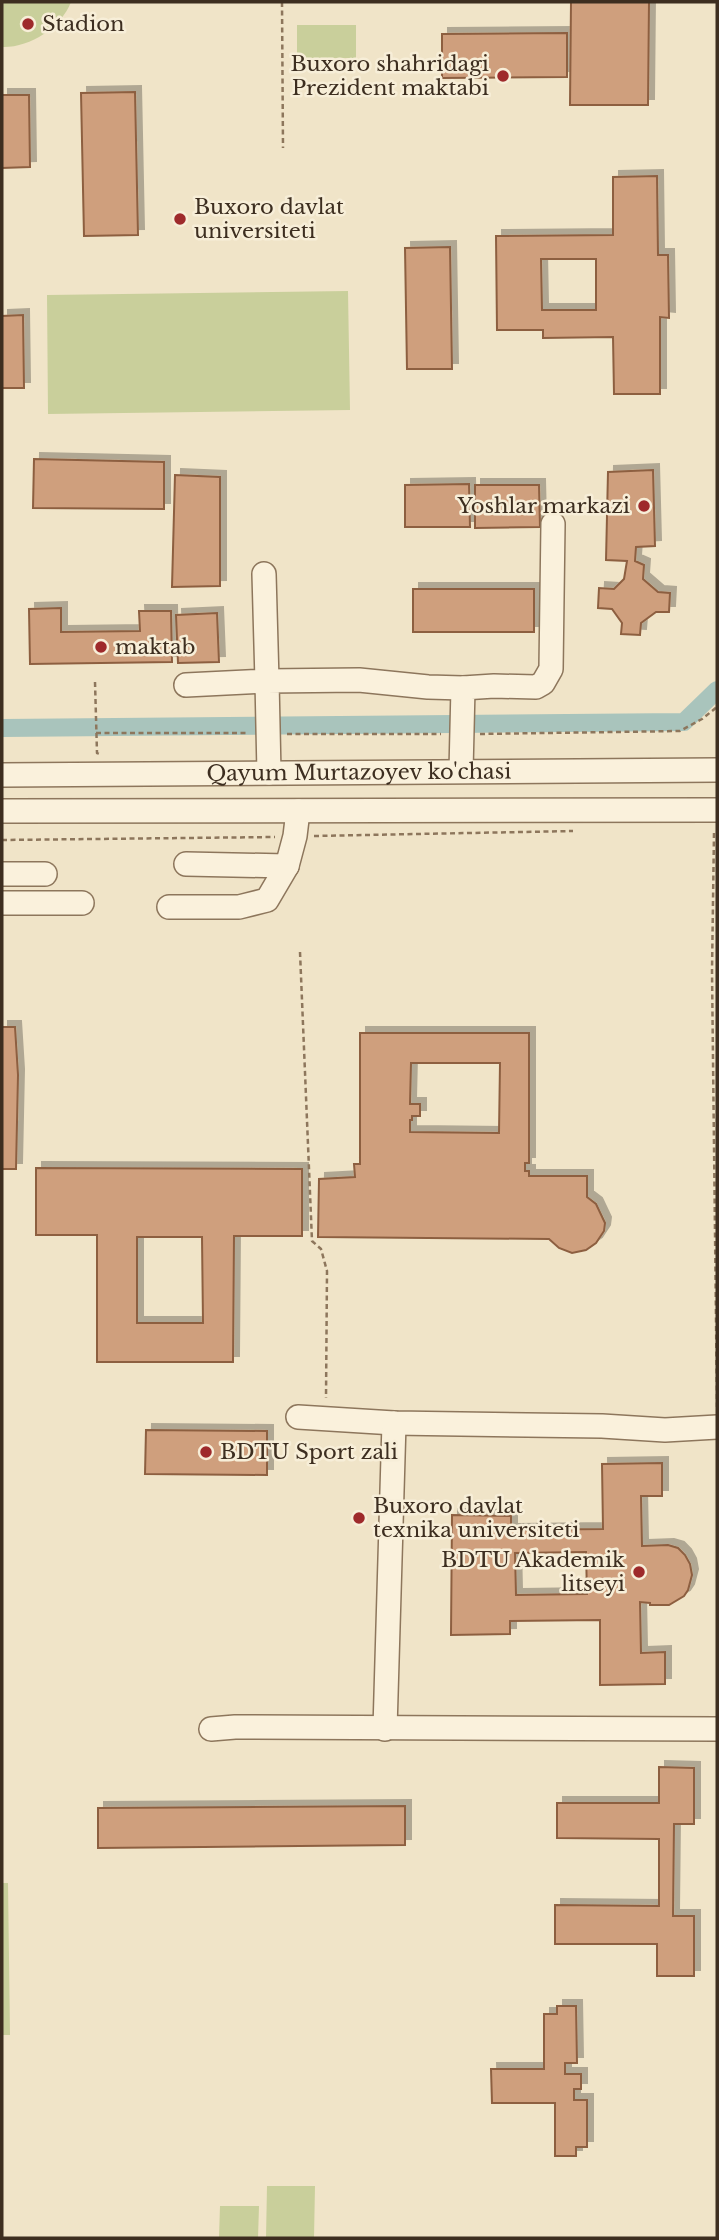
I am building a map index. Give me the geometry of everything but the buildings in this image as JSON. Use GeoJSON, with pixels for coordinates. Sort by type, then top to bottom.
{"type":"FeatureCollection","features":[{"type":"Feature","properties":{"kind":"street"},"geometry":{"type":"LineString","coordinates":[[461,771],[463,716],[494,686],[536,687],[543,683],[551,668],[553,524]]}},
{"type":"Feature","properties":{"kind":"street"},"geometry":{"type":"LineString","coordinates":[[264,574],[269,773]]}},
{"type":"Feature","properties":{"kind":"street"},"geometry":{"type":"LineString","coordinates":[[186,685],[359,680],[428,688],[463,716]]}},
{"type":"Feature","properties":{"kind":"street","name":"Qayum Murtazoyev ko'chasi"},"geometry":{"type":"LineString","coordinates":[[2,775],[717,770]]}},
{"type":"Feature","properties":{"kind":"street","name":"Qayum Murtazoyev ko'chasi"},"geometry":{"type":"LineString","coordinates":[[2,811],[717,810]]}},
{"type":"Feature","properties":{"kind":"street"},"geometry":{"type":"LineString","coordinates":[[169,907],[239,907],[267,900],[287,866],[298,811]]}},
{"type":"Feature","properties":{"kind":"street"},"geometry":{"type":"LineString","coordinates":[[186,864],[287,866]]}},
{"type":"Feature","properties":{"kind":"street"},"geometry":{"type":"LineString","coordinates":[[2,874],[45,874]]}},
{"type":"Feature","properties":{"kind":"street"},"geometry":{"type":"LineString","coordinates":[[2,903],[82,902]]}},
{"type":"Feature","properties":{"kind":"street"},"geometry":{"type":"LineString","coordinates":[[298,1417],[394,1423],[602,1426],[665,1430],[717,1427]]}},
{"type":"Feature","properties":{"kind":"street"},"geometry":{"type":"LineString","coordinates":[[385,1729],[394,1423]]}},
{"type":"Feature","properties":{"kind":"street"},"geometry":{"type":"LineString","coordinates":[[211,1729],[717,1729]]}},
{"type":"Feature","properties":{"kind":"path"},"geometry":{"type":"LineString","coordinates":[[282,2],[283,148]]}},
{"type":"Feature","properties":{"kind":"path"},"geometry":{"type":"LineString","coordinates":[[95,682],[96,733],[267,728],[463,716],[680,731],[717,707]]}},
{"type":"Feature","properties":{"kind":"path"},"geometry":{"type":"LineString","coordinates":[[2,840],[580,831]]}},
{"type":"Feature","properties":{"kind":"path"},"geometry":{"type":"LineString","coordinates":[[714,833],[712,971],[717,1416]]}},
{"type":"Feature","properties":{"kind":"path"},"geometry":{"type":"LineString","coordinates":[[300,952],[313,1241],[321,1249],[327,1271],[326,1419]]}},
{"type":"Feature","properties":{"kind":"path"},"geometry":{"type":"LineString","coordinates":[[712,971],[717,971]]}},
{"type":"Feature","properties":{"kind":"green space","name":"Stadion"},"geometry":{"type":"Polygon","coordinates":[[[2,2],[71,2],[60,20],[43,35],[23,44],[2,47],[2,2]]]}},
{"type":"Feature","properties":{"kind":"green space"},"geometry":{"type":"Polygon","coordinates":[[[297,25],[356,25],[356,58],[297,58],[297,25]]]}},
{"type":"Feature","properties":{"kind":"green space"},"geometry":{"type":"Polygon","coordinates":[[[348,291],[350,410],[48,414],[47,295],[348,291]]]}},
{"type":"Feature","properties":{"kind":"green space"},"geometry":{"type":"Polygon","coordinates":[[[2,1883],[8,1883],[10,2035],[2,2035],[2,1883]]]}},
{"type":"Feature","properties":{"kind":"green space"},"geometry":{"type":"Polygon","coordinates":[[[267,2186],[315,2186],[314,2238],[266,2238],[267,2186]]]}},
{"type":"Feature","properties":{"kind":"green space"},"geometry":{"type":"Polygon","coordinates":[[[220,2206],[259,2206],[258,2238],[219,2238],[220,2206]]]}},
{"type":"Feature","properties":{"kind":"waterway"},"geometry":{"type":"LineString","coordinates":[[2,728],[684,722],[717,690]]}},
{"type":"Feature","properties":{"kind":"place","name":"Stadion"},"geometry":{"type":"Point","coordinates":[28,24]}},
{"type":"Feature","properties":{"kind":"place","name":"Buxoro shahridagi Prezident maktabi"},"geometry":{"type":"Point","coordinates":[503,76]}},
{"type":"Feature","properties":{"kind":"place","name":"Buxoro davlat universiteti"},"geometry":{"type":"Point","coordinates":[180,219]}},
{"type":"Feature","properties":{"kind":"place","name":"Yoshlar markazi"},"geometry":{"type":"Point","coordinates":[644,506]}},
{"type":"Feature","properties":{"kind":"place","name":"maktab"},"geometry":{"type":"Point","coordinates":[101,647]}},
{"type":"Feature","properties":{"kind":"place","name":"BDTU Sport zali"},"geometry":{"type":"Point","coordinates":[206,1452]}},
{"type":"Feature","properties":{"kind":"place","name":"Buxoro davlat texnika universiteti"},"geometry":{"type":"Point","coordinates":[359,1518]}},
{"type":"Feature","properties":{"kind":"place","name":"BDTU Akademik litseyi"},"geometry":{"type":"Point","coordinates":[639,1572]}}]}
